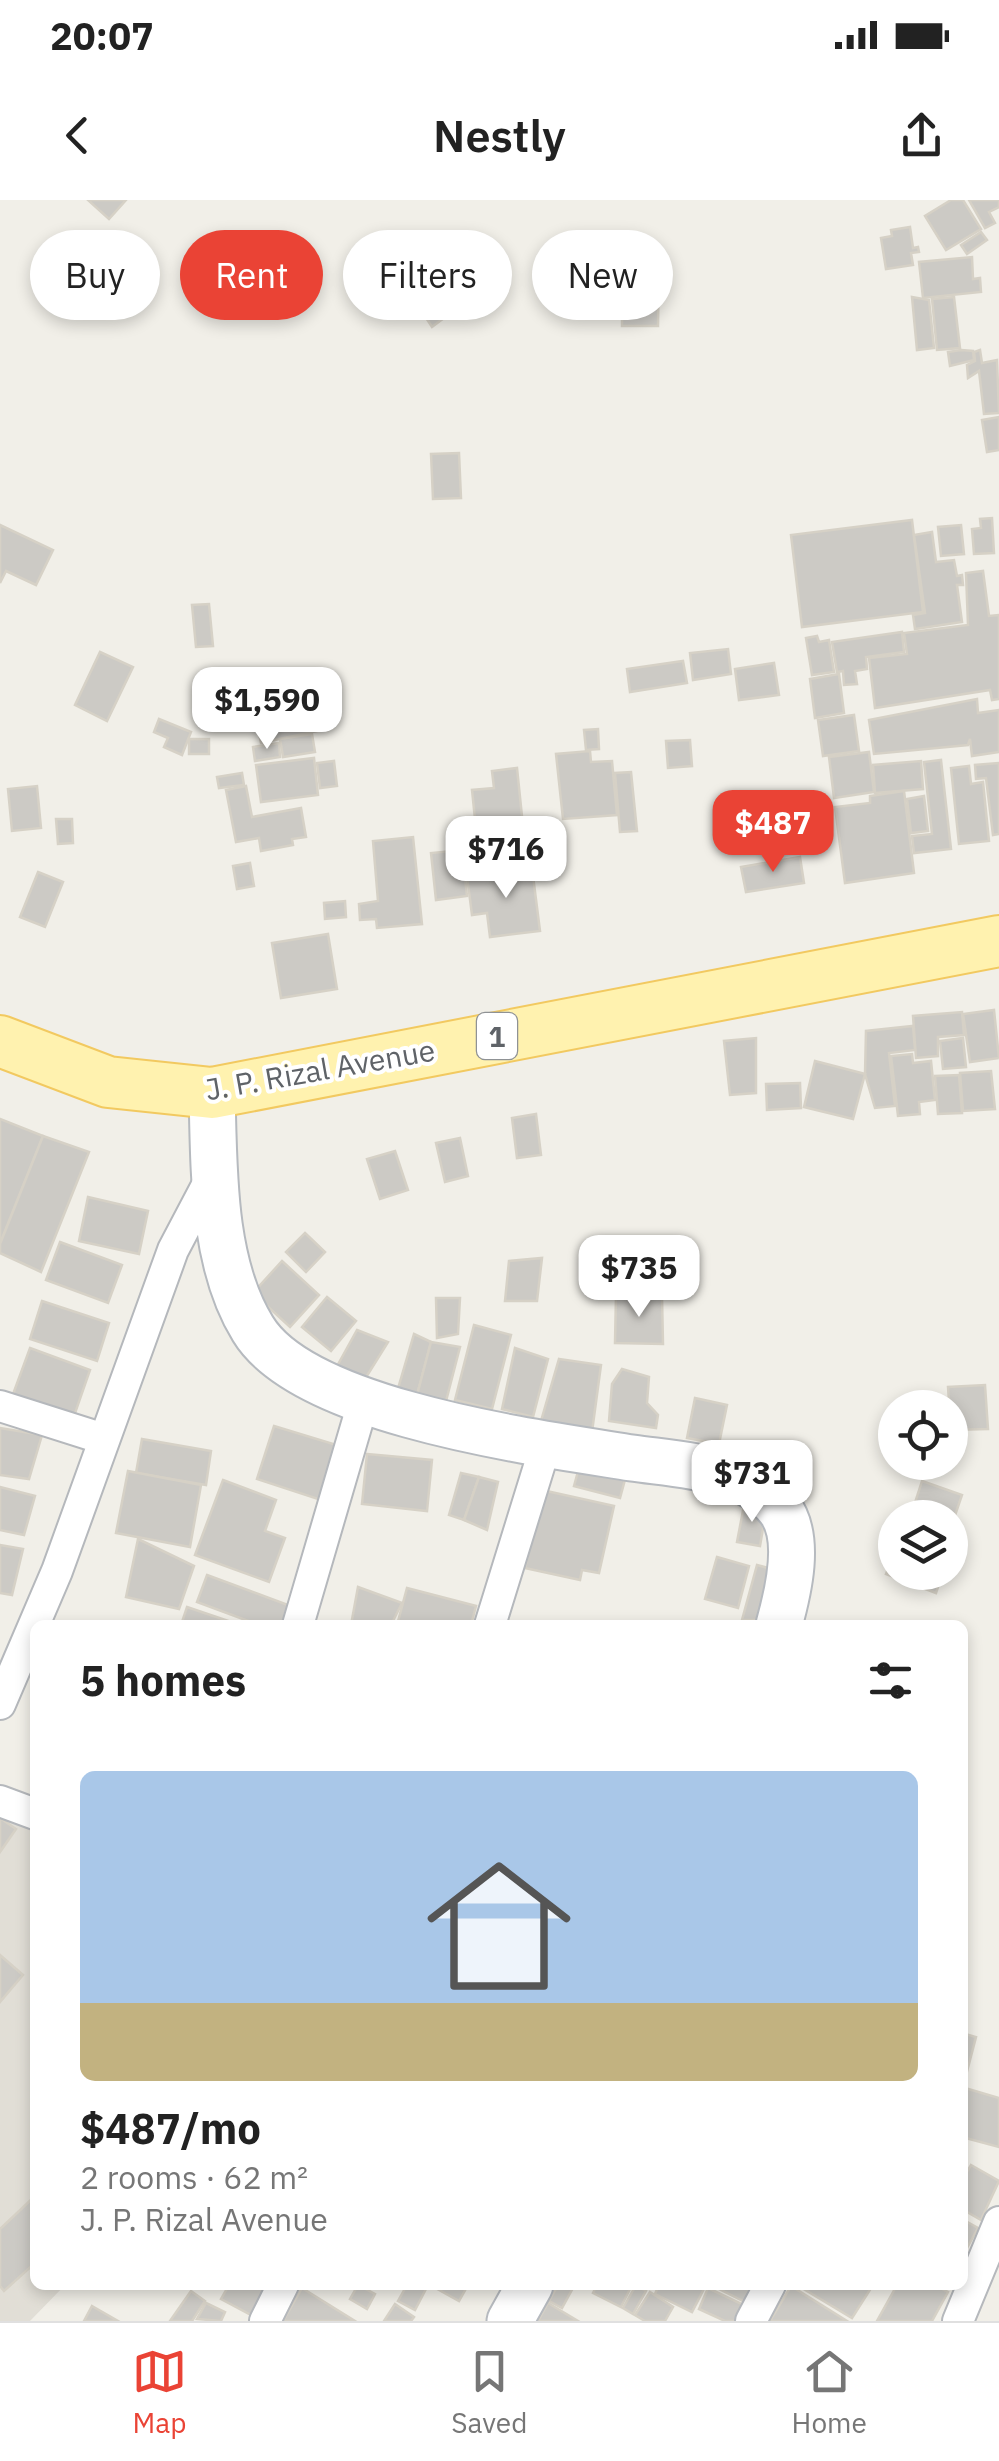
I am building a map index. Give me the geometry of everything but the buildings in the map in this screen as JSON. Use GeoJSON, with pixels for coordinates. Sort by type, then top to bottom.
{"type":"FeatureCollection","features":[{"type":"Feature","properties":{"kind":"main road","name":"J. P. Rizal Avenue"},"geometry":{"type":"LineString","coordinates":[[0,1042],[108,1082],[212,1093],[999,941]]}},
{"type":"Feature","properties":{"kind":"street"},"geometry":{"type":"LineString","coordinates":[[212,1093],[214,1172],[231,1284],[254,1332],[288,1364],[363,1403],[546,1444],[720,1472],[780,1509],[793,1545],[779,1620]]}},
{"type":"Feature","properties":{"kind":"street"},"geometry":{"type":"LineString","coordinates":[[36,1620],[173,1250],[214,1172]]}},
{"type":"Feature","properties":{"kind":"street"},"geometry":{"type":"LineString","coordinates":[[299,1620],[363,1403]]}},
{"type":"Feature","properties":{"kind":"street"},"geometry":{"type":"LineString","coordinates":[[0,1406],[104,1439]]}},
{"type":"Feature","properties":{"kind":"street"},"geometry":{"type":"LineString","coordinates":[[492,1620],[546,1444]]}},
{"type":"Feature","properties":{"kind":"street"},"geometry":{"type":"LineString","coordinates":[[0,1704],[30,1634]]}},
{"type":"Feature","properties":{"kind":"street"},"geometry":{"type":"LineString","coordinates":[[0,1801],[30,1812]]}},
{"type":"Feature","properties":{"kind":"street"},"geometry":{"type":"LineString","coordinates":[[968,2282],[999,2222]]}},
{"type":"Feature","properties":{"kind":"street"},"geometry":{"type":"LineString","coordinates":[[265,2321],[280,2290]]}},
{"type":"Feature","properties":{"kind":"street"},"geometry":{"type":"LineString","coordinates":[[510,2321],[527,2290]]}},
{"type":"Feature","properties":{"kind":"street"},"geometry":{"type":"LineString","coordinates":[[751,2321],[767,2290]]}},
{"type":"Feature","properties":{"kind":"shaded area"},"geometry":{"type":"Polygon","coordinates":[[[0,1811],[30,1820],[30,2290],[60,2290],[30,2321],[0,2321],[0,1811]]]}}]}
